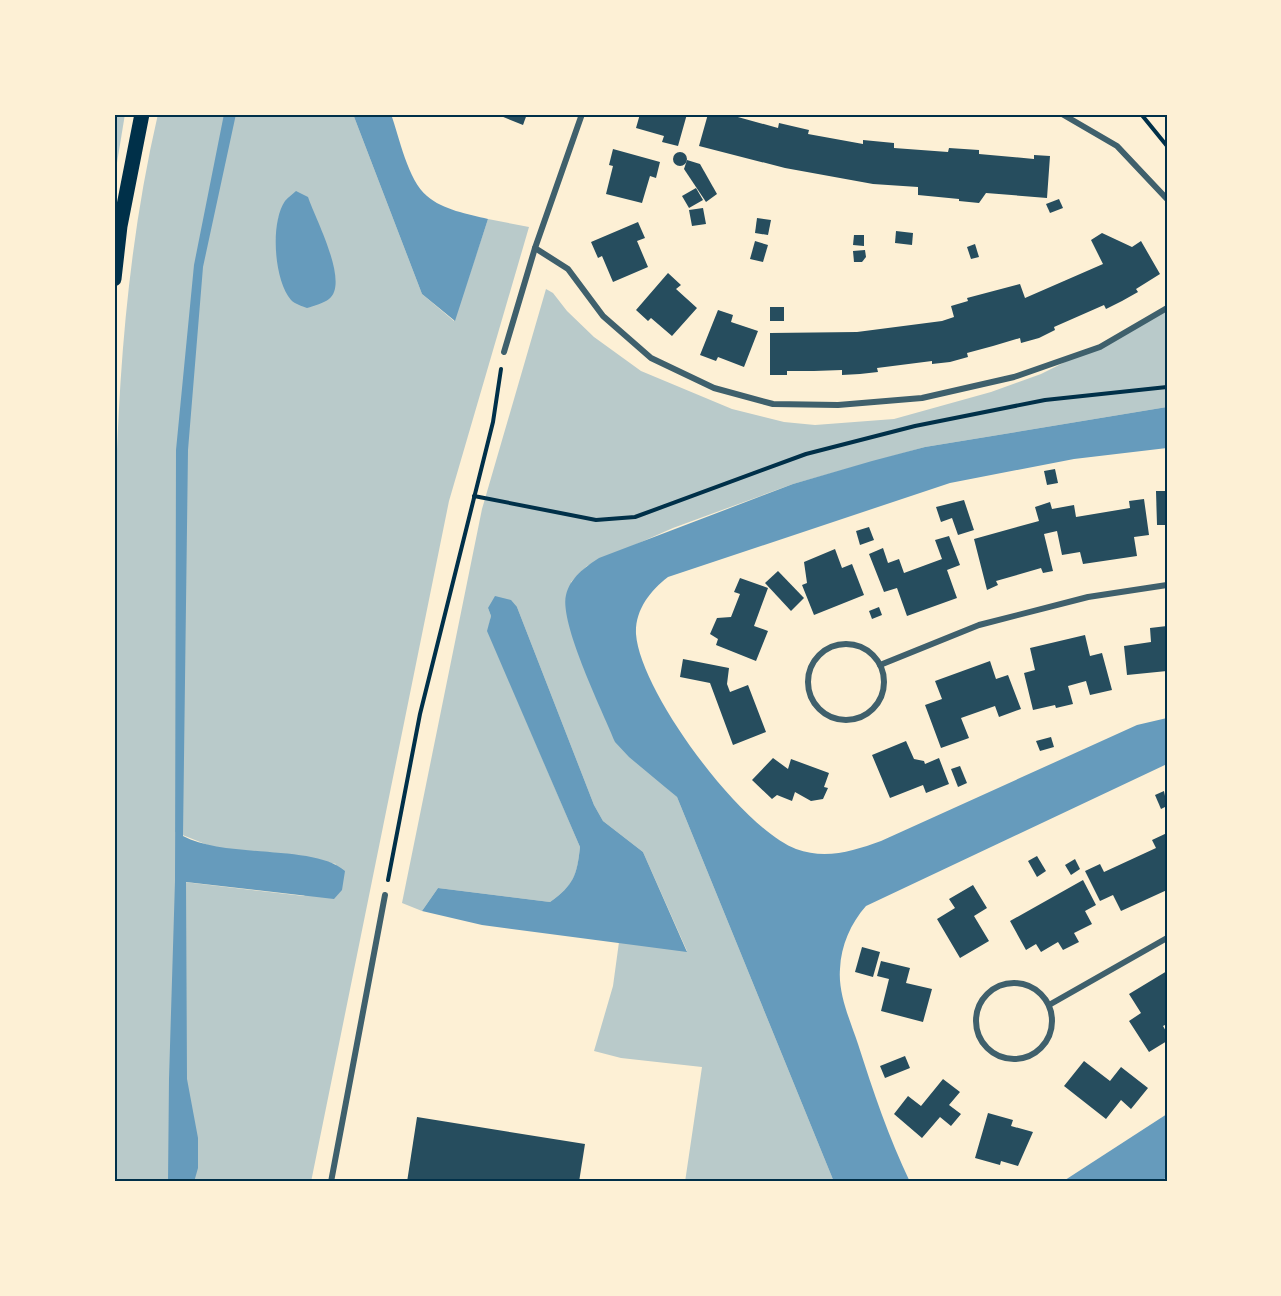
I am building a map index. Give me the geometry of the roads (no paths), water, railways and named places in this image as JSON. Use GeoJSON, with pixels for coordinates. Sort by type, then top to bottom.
{"type":"FeatureCollection","features":[{"type":"Feature","properties":{"kind":"main road"},"geometry":{"type":"LineString","coordinates":[[114,279],[120,226],[142,114]]}},
{"type":"Feature","properties":{"kind":"street"},"geometry":{"type":"LineString","coordinates":[[504,352],[535,248],[582,114]]}},
{"type":"Feature","properties":{"kind":"street"},"geometry":{"type":"LineString","coordinates":[[1062,114],[1117,146],[1167,199]]}},
{"type":"Feature","properties":{"kind":"street"},"geometry":{"type":"LineString","coordinates":[[535,248],[568,269],[603,316],[651,358],[714,388],[773,404],[838,405],[922,398],[1014,377],[1100,347],[1167,308]]}},
{"type":"Feature","properties":{"kind":"street"},"geometry":{"type":"LineString","coordinates":[[880,665],[979,625],[1088,597],[1167,585]]}},
{"type":"Feature","properties":{"kind":"street"},"geometry":{"type":"LineString","coordinates":[[849,643],[862,647],[873,654],[880,665],[884,678],[883,691],[878,703],[868,713],[857,718],[843,720],[830,717],[819,709],[812,698],[808,685],[809,672],[814,660],[836,645],[849,643]]}},
{"type":"Feature","properties":{"kind":"street"},"geometry":{"type":"LineString","coordinates":[[331,1182],[385,895]]}},
{"type":"Feature","properties":{"kind":"street"},"geometry":{"type":"LineString","coordinates":[[1049,1005],[1167,938]]}},
{"type":"Feature","properties":{"kind":"street"},"geometry":{"type":"LineString","coordinates":[[1004,984],[1030,986],[1041,994],[1049,1005],[1052,1017],[1051,1031],[1036,1053],[1011,1060],[987,1049],[980,1038],[976,1025],[977,1012],[982,1000],[992,990],[1004,984]]}},
{"type":"Feature","properties":{"kind":"water"},"geometry":{"type":"Polygon","coordinates":[[[224,114],[236,114],[203,267],[188,450],[183,836],[201,843],[223,847],[313,857],[345,871],[342,890],[334,899],[186,882],[187,1079],[198,1138],[198,1168],[194,1182],[168,1182],[175,881],[176,450],[194,265],[224,114]]]}},
{"type":"Feature","properties":{"kind":"water"},"geometry":{"type":"Polygon","coordinates":[[[353,114],[391,114],[409,169],[420,189],[440,205],[488,219],[455,321],[422,294],[353,114]]]}},
{"type":"Feature","properties":{"kind":"water"},"geometry":{"type":"Polygon","coordinates":[[[296,191],[308,197],[329,250],[336,279],[334,291],[329,299],[307,308],[291,300],[285,291],[276,251],[280,211],[285,201],[296,191]]]}},
{"type":"Feature","properties":{"kind":"water"},"geometry":{"type":"Polygon","coordinates":[[[1167,407],[1167,448],[1074,459],[950,483],[668,577],[655,588],[641,609],[636,634],[642,659],[655,689],[697,756],[749,815],[774,836],[796,849],[807,852],[839,853],[881,841],[1137,725],[1167,718],[1167,764],[866,906],[851,927],[842,951],[841,988],[845,1007],[876,1097],[910,1182],[834,1182],[677,797],[629,757],[615,742],[575,646],[566,608],[568,589],[588,565],[599,558],[793,484],[925,447],[1167,407]]]}},
{"type":"Feature","properties":{"kind":"water"},"geometry":{"type":"Polygon","coordinates":[[[495,596],[511,600],[517,607],[594,805],[603,821],[643,852],[687,952],[482,925],[422,911],[438,888],[550,902],[569,885],[576,872],[580,847],[487,631],[491,616],[488,608],[495,596]]]}},
{"type":"Feature","properties":{"kind":"water"},"geometry":{"type":"Polygon","coordinates":[[[1167,1114],[1167,1177],[1160,1182],[1062,1182],[1167,1114]]]}}]}
